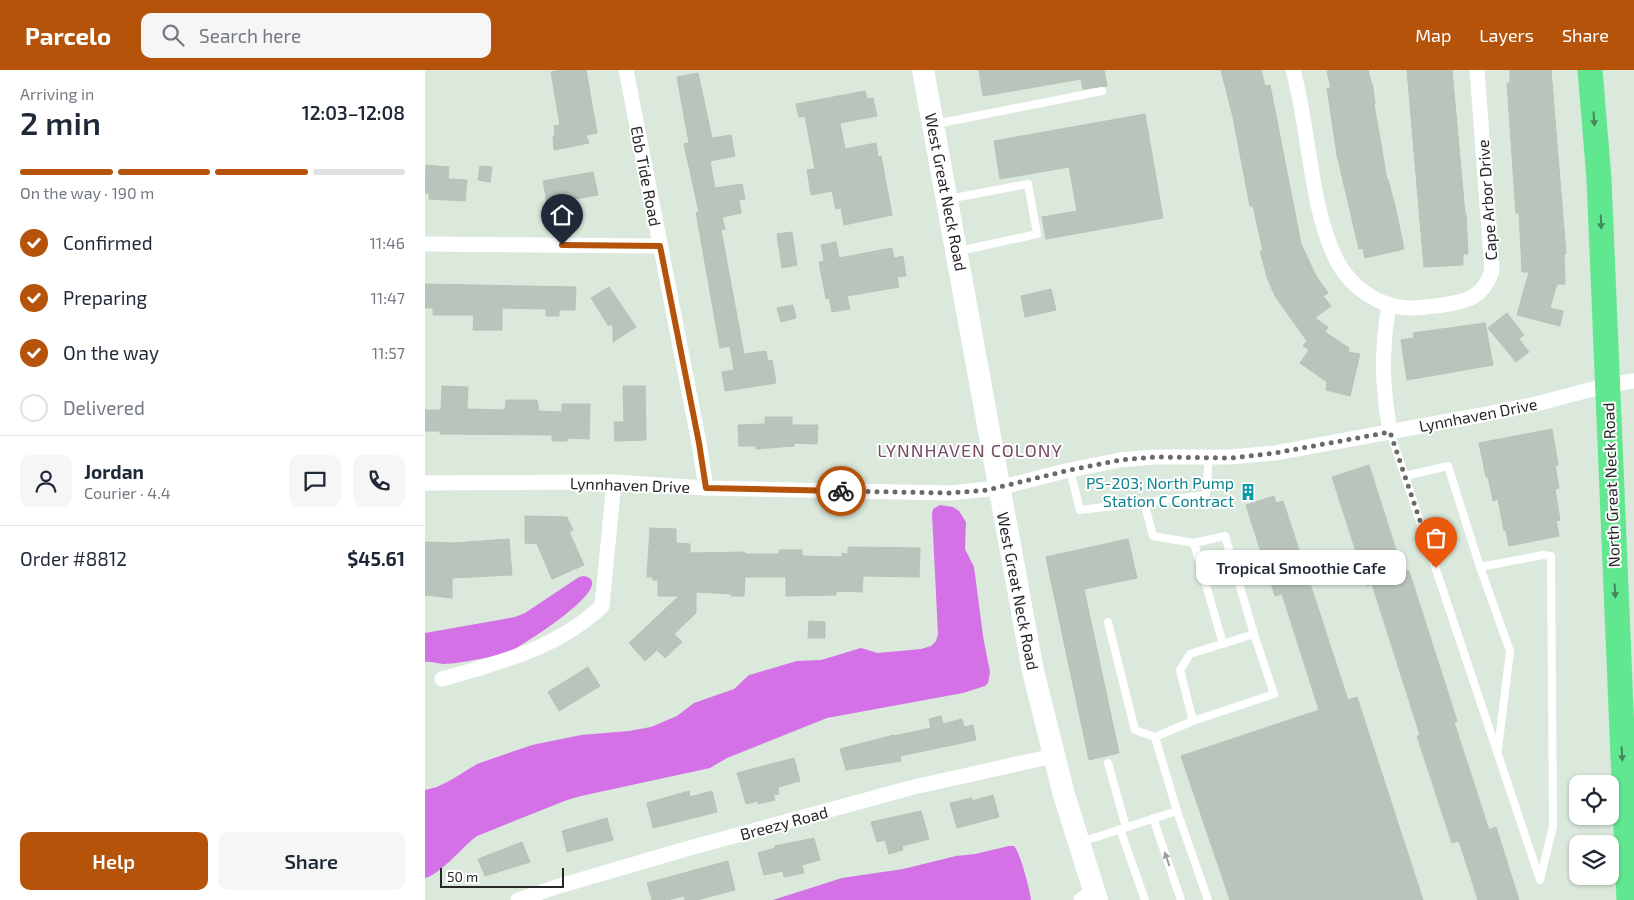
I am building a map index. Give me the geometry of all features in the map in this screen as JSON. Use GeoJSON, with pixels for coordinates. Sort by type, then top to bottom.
{"type":"FeatureCollection","features":[{"type":"Feature","properties":{"kind":"main road","name":"North Great Neck Road"},"geometry":{"type":"LineString","coordinates":[[1591,70],[1599,179],[1629,900]]}},
{"type":"Feature","properties":{"kind":"street","name":"Ebb Tide Road"},"geometry":{"type":"LineString","coordinates":[[626,70],[699,443],[706,488]]}},
{"type":"Feature","properties":{"kind":"street","name":"West Great Neck Road"},"geometry":{"type":"LineString","coordinates":[[923,70],[1033,671],[1053,756],[1079,843],[1091,897]]}},
{"type":"Feature","properties":{"kind":"street","name":"Cape Arbor Drive"},"geometry":{"type":"LineString","coordinates":[[1293,70],[1317,199],[1326,231],[1338,262],[1349,278],[1362,291],[1374,299],[1389,305],[1413,308],[1461,302],[1478,294],[1488,282],[1492,271],[1477,70]]}},
{"type":"Feature","properties":{"kind":"street"},"geometry":{"type":"LineString","coordinates":[[425,244],[660,246]]}},
{"type":"Feature","properties":{"kind":"street"},"geometry":{"type":"LineString","coordinates":[[1389,305],[1384,334],[1382,367],[1390,432]]}},
{"type":"Feature","properties":{"kind":"street","name":"Lynnhaven Drive"},"geometry":{"type":"LineString","coordinates":[[425,483],[614,482],[706,488],[950,493],[999,488],[1070,470],[1121,460],[1154,457],[1230,458],[1275,453],[1531,405],[1607,385],[1634,381]]}},
{"type":"Feature","properties":{"kind":"street"},"geometry":{"type":"LineString","coordinates":[[442,679],[509,660],[564,636],[587,621],[602,606],[614,482]]}},
{"type":"Feature","properties":{"kind":"street","name":"Breezy Road"},"geometry":{"type":"LineString","coordinates":[[518,900],[677,852],[905,790],[1053,756]]}},
{"type":"Feature","properties":{"kind":"lane"},"geometry":{"type":"LineString","coordinates":[[934,125],[1102,92]]}},
{"type":"Feature","properties":{"kind":"lane"},"geometry":{"type":"LineString","coordinates":[[948,199],[1028,184],[1037,234],[957,252]]}},
{"type":"Feature","properties":{"kind":"lane"},"geometry":{"type":"LineString","coordinates":[[1390,432],[1540,880],[1553,826],[1551,556],[1543,555],[1480,567]]}},
{"type":"Feature","properties":{"kind":"lane"},"geometry":{"type":"LineString","coordinates":[[1070,470],[1080,510],[1206,495],[1209,458]]}},
{"type":"Feature","properties":{"kind":"lane"},"geometry":{"type":"LineString","coordinates":[[1405,476],[1448,466],[1480,567],[1510,651],[1497,752]]}},
{"type":"Feature","properties":{"kind":"lane"},"geometry":{"type":"LineString","coordinates":[[1108,622],[1135,730],[1155,737],[1193,721],[1275,694],[1254,634],[1225,536],[1194,543],[1153,536],[1145,502]]}},
{"type":"Feature","properties":{"kind":"lane"},"geometry":{"type":"LineString","coordinates":[[1194,543],[1223,644]]}},
{"type":"Feature","properties":{"kind":"lane"},"geometry":{"type":"LineString","coordinates":[[1193,721],[1180,670],[1190,654],[1254,634]]}},
{"type":"Feature","properties":{"kind":"lane"},"geometry":{"type":"LineString","coordinates":[[1155,737],[1177,810],[1208,900]]}},
{"type":"Feature","properties":{"kind":"lane"},"geometry":{"type":"LineString","coordinates":[[1108,762],[1123,828],[1145,900]]}},
{"type":"Feature","properties":{"kind":"lane"},"geometry":{"type":"LineString","coordinates":[[1079,843],[1177,810]]}},
{"type":"Feature","properties":{"kind":"lane"},"geometry":{"type":"LineString","coordinates":[[1153,818],[1181,900]]}},
{"type":"Feature","properties":{"kind":"shaded area"},"geometry":{"type":"Polygon","coordinates":[[[940,505],[953,507],[959,511],[966,522],[965,549],[974,567],[990,672],[988,683],[985,686],[963,693],[827,718],[727,758],[710,768],[567,800],[477,836],[437,872],[425,878],[425,790],[437,787],[451,780],[477,764],[532,745],[581,735],[651,727],[677,716],[694,703],[734,689],[749,675],[797,661],[821,660],[861,648],[878,653],[921,649],[931,646],[936,641],[938,634],[932,514],[933,509],[940,505]]]}},
{"type":"Feature","properties":{"kind":"shaded area"},"geometry":{"type":"Polygon","coordinates":[[[584,576],[592,581],[590,590],[580,602],[565,615],[511,651],[459,663],[425,662],[425,633],[515,617],[525,613],[579,577],[584,576]]]}},
{"type":"Feature","properties":{"kind":"shaded area"},"geometry":{"type":"Polygon","coordinates":[[[1014,846],[1019,856],[1031,900],[773,900],[842,878],[903,869],[1014,846]]]}},
{"type":"Feature","properties":{"kind":"building"},"geometry":{"type":"Polygon","coordinates":[[[586,70],[597,133],[586,135],[589,143],[554,150],[554,126],[560,125],[551,72],[586,70]]]}},
{"type":"Feature","properties":{"kind":"building"},"geometry":{"type":"Polygon","coordinates":[[[979,70],[1104,70],[1107,86],[1083,89],[1081,79],[983,96],[979,70]]]}},
{"type":"Feature","properties":{"kind":"building"},"geometry":{"type":"Polygon","coordinates":[[[1221,70],[1261,70],[1265,86],[1270,85],[1301,244],[1316,276],[1328,293],[1323,296],[1331,306],[1315,318],[1328,327],[1325,332],[1349,348],[1348,352],[1360,354],[1350,396],[1326,390],[1327,382],[1300,363],[1309,350],[1303,346],[1307,341],[1275,296],[1268,280],[1260,251],[1263,251],[1253,206],[1250,206],[1233,117],[1221,70]]]}},
{"type":"Feature","properties":{"kind":"building"},"geometry":{"type":"Polygon","coordinates":[[[1368,70],[1373,88],[1387,180],[1396,210],[1404,249],[1365,258],[1363,248],[1359,249],[1337,155],[1327,88],[1331,88],[1327,71],[1368,70]]]}},
{"type":"Feature","properties":{"kind":"building"},"geometry":{"type":"Polygon","coordinates":[[[1407,70],[1452,70],[1466,214],[1468,254],[1463,254],[1463,265],[1424,267],[1407,70]]]}},
{"type":"Feature","properties":{"kind":"building"},"geometry":{"type":"Polygon","coordinates":[[[1510,70],[1551,70],[1566,254],[1564,254],[1565,284],[1557,284],[1550,308],[1563,311],[1560,326],[1517,315],[1529,272],[1522,272],[1519,213],[1516,213],[1507,83],[1510,83],[1510,70]]]}},
{"type":"Feature","properties":{"kind":"building"},"geometry":{"type":"Polygon","coordinates":[[[698,73],[712,138],[731,135],[735,156],[710,161],[715,188],[742,184],[745,199],[739,200],[741,213],[722,217],[725,229],[721,230],[744,354],[766,351],[768,361],[772,360],[776,383],[725,391],[722,372],[734,370],[730,346],[720,348],[696,212],[699,212],[684,144],[689,143],[677,77],[698,73]]]}},
{"type":"Feature","properties":{"kind":"building"},"geometry":{"type":"Polygon","coordinates":[[[865,91],[867,99],[873,98],[877,116],[840,123],[845,149],[876,143],[878,157],[881,156],[892,215],[844,225],[841,208],[836,209],[832,191],[811,195],[807,170],[815,169],[805,116],[799,117],[796,104],[865,91]]]}},
{"type":"Feature","properties":{"kind":"building"},"geometry":{"type":"Polygon","coordinates":[[[1145,114],[1163,218],[1046,239],[1042,217],[1077,211],[1069,167],[1000,179],[994,141],[1145,114]]]}},
{"type":"Feature","properties":{"kind":"building"},"geometry":{"type":"Polygon","coordinates":[[[426,165],[449,167],[448,179],[467,180],[465,201],[429,199],[429,193],[425,193],[426,165]]]}},
{"type":"Feature","properties":{"kind":"building"},"geometry":{"type":"Polygon","coordinates":[[[480,166],[492,167],[490,182],[478,180],[480,166]]]}},
{"type":"Feature","properties":{"kind":"building"},"geometry":{"type":"Polygon","coordinates":[[[593,172],[598,195],[563,201],[563,198],[547,202],[543,181],[593,172]]]}},
{"type":"Feature","properties":{"kind":"building"},"geometry":{"type":"Polygon","coordinates":[[[792,232],[797,265],[782,268],[777,234],[792,232]]]}},
{"type":"Feature","properties":{"kind":"building"},"geometry":{"type":"Polygon","coordinates":[[[836,242],[839,258],[892,248],[894,258],[903,256],[906,276],[897,277],[899,287],[847,296],[850,309],[832,312],[829,298],[826,299],[819,262],[824,261],[821,245],[836,242]]]}},
{"type":"Feature","properties":{"kind":"building"},"geometry":{"type":"Polygon","coordinates":[[[425,284],[576,287],[575,310],[559,310],[559,316],[546,316],[546,309],[502,308],[502,330],[473,330],[474,315],[433,315],[433,308],[425,308],[425,284]]]}},
{"type":"Feature","properties":{"kind":"building"},"geometry":{"type":"Polygon","coordinates":[[[609,287],[636,327],[613,342],[613,325],[608,325],[591,298],[609,287]]]}},
{"type":"Feature","properties":{"kind":"building"},"geometry":{"type":"Polygon","coordinates":[[[1051,289],[1056,310],[1025,317],[1021,296],[1051,289]]]}},
{"type":"Feature","properties":{"kind":"building"},"geometry":{"type":"Polygon","coordinates":[[[793,305],[796,318],[781,322],[777,308],[793,305]]]}},
{"type":"Feature","properties":{"kind":"building"},"geometry":{"type":"Polygon","coordinates":[[[1507,313],[1524,335],[1519,339],[1529,352],[1516,362],[1488,328],[1507,313]]]}},
{"type":"Feature","properties":{"kind":"building"},"geometry":{"type":"Polygon","coordinates":[[[1485,323],[1493,365],[1407,380],[1401,340],[1414,338],[1413,333],[1485,323]]]}},
{"type":"Feature","properties":{"kind":"building"},"geometry":{"type":"Polygon","coordinates":[[[442,386],[468,387],[467,409],[505,410],[506,400],[537,400],[539,411],[562,412],[562,404],[590,404],[589,439],[567,438],[567,441],[552,441],[552,435],[440,434],[440,431],[425,431],[425,410],[441,410],[442,386]]]}},
{"type":"Feature","properties":{"kind":"building"},"geometry":{"type":"Polygon","coordinates":[[[623,386],[645,386],[646,440],[615,441],[614,422],[624,422],[623,386]]]}},
{"type":"Feature","properties":{"kind":"building"},"geometry":{"type":"Polygon","coordinates":[[[765,417],[792,417],[792,425],[818,425],[817,444],[794,443],[794,446],[756,449],[756,446],[739,446],[738,425],[765,424],[765,417]]]}},
{"type":"Feature","properties":{"kind":"building"},"geometry":{"type":"Polygon","coordinates":[[[1552,429],[1558,465],[1555,465],[1559,488],[1555,489],[1560,520],[1556,521],[1559,536],[1509,546],[1498,499],[1493,501],[1488,477],[1486,477],[1479,443],[1552,429]]]}},
{"type":"Feature","properties":{"kind":"building"},"geometry":{"type":"Polygon","coordinates":[[[1369,465],[1403,572],[1409,571],[1457,721],[1454,722],[1489,830],[1496,827],[1519,900],[1478,900],[1459,841],[1452,843],[1417,736],[1420,735],[1372,584],[1367,586],[1332,477],[1369,465]]]}},
{"type":"Feature","properties":{"kind":"building"},"geometry":{"type":"Polygon","coordinates":[[[1274,496],[1276,503],[1283,501],[1348,700],[1357,697],[1423,900],[1230,900],[1181,756],[1319,710],[1282,594],[1275,596],[1246,505],[1274,496]]]}},
{"type":"Feature","properties":{"kind":"building"},"geometry":{"type":"Polygon","coordinates":[[[525,516],[567,517],[573,530],[569,532],[584,565],[552,579],[537,544],[525,543],[525,516]]]}},
{"type":"Feature","properties":{"kind":"building"},"geometry":{"type":"Polygon","coordinates":[[[650,528],[676,529],[676,543],[690,544],[690,553],[745,552],[745,554],[779,554],[779,550],[802,550],[802,556],[842,557],[842,553],[848,554],[848,547],[920,548],[919,577],[863,576],[862,592],[836,591],[836,595],[786,596],[786,577],[745,577],[744,596],[696,592],[696,613],[674,634],[682,642],[665,658],[657,650],[645,661],[629,643],[679,596],[658,596],[658,580],[653,580],[653,577],[647,577],[650,528]]]}},
{"type":"Feature","properties":{"kind":"building"},"geometry":{"type":"Polygon","coordinates":[[[509,539],[512,575],[452,578],[452,598],[425,595],[425,542],[454,543],[509,539]]]}},
{"type":"Feature","properties":{"kind":"building"},"geometry":{"type":"Polygon","coordinates":[[[1128,539],[1137,578],[1084,589],[1119,753],[1089,760],[1046,557],[1128,539]]]}},
{"type":"Feature","properties":{"kind":"building"},"geometry":{"type":"Polygon","coordinates":[[[809,621],[825,622],[825,638],[808,638],[809,621]]]}},
{"type":"Feature","properties":{"kind":"building"},"geometry":{"type":"Polygon","coordinates":[[[588,667],[600,686],[559,711],[548,692],[588,667]]]}},
{"type":"Feature","properties":{"kind":"building"},"geometry":{"type":"Polygon","coordinates":[[[941,716],[943,724],[962,719],[964,727],[973,725],[976,740],[900,756],[901,761],[846,770],[840,749],[931,728],[929,719],[941,716]]]}},
{"type":"Feature","properties":{"kind":"building"},"geometry":{"type":"Polygon","coordinates":[[[794,758],[800,781],[778,787],[779,794],[773,795],[775,800],[758,804],[758,801],[746,804],[737,773],[794,758]]]}},
{"type":"Feature","properties":{"kind":"building"},"geometry":{"type":"Polygon","coordinates":[[[689,791],[690,797],[712,791],[717,812],[653,828],[647,803],[689,791]]]}},
{"type":"Feature","properties":{"kind":"building"},"geometry":{"type":"Polygon","coordinates":[[[993,795],[999,817],[957,828],[950,803],[972,798],[972,801],[993,795]]]}},
{"type":"Feature","properties":{"kind":"building"},"geometry":{"type":"Polygon","coordinates":[[[921,811],[929,839],[902,846],[903,850],[889,854],[885,840],[877,842],[871,822],[921,811]]]}},
{"type":"Feature","properties":{"kind":"building"},"geometry":{"type":"Polygon","coordinates":[[[607,818],[613,840],[567,852],[562,831],[607,818]]]}},
{"type":"Feature","properties":{"kind":"building"},"geometry":{"type":"Polygon","coordinates":[[[814,838],[820,860],[802,865],[804,873],[784,877],[783,871],[764,875],[758,853],[775,848],[775,846],[814,838]]]}},
{"type":"Feature","properties":{"kind":"building"},"geometry":{"type":"Polygon","coordinates":[[[522,842],[530,862],[485,876],[478,859],[522,842]]]}},
{"type":"Feature","properties":{"kind":"building"},"geometry":{"type":"Polygon","coordinates":[[[728,861],[735,890],[697,900],[685,900],[684,896],[667,900],[652,900],[647,883],[728,861]]]}},
{"type":"Feature","properties":{"kind":"way so far"},"geometry":{"type":"LineString","coordinates":[[841,491],[950,493],[987,490],[1121,460],[1154,457],[1230,458],[1275,453],[1390,432],[1436,568]]}},
{"type":"Feature","properties":{"kind":"place","name":"PS-203; North Pump Station C Contract"},"geometry":{"type":"Point","coordinates":[1248,492]}},
{"type":"Feature","properties":{"kind":"place","name":"Tropical Smoothie Cafe"},"geometry":{"type":"Point","coordinates":[1436,568]}},
{"type":"Feature","properties":{"kind":"district","name":"LYNNHAVEN COLONY"},"geometry":{"type":"Point","coordinates":[970,451]}},
{"type":"Feature","properties":{"kind":"route"},"geometry":{"type":"LineString","coordinates":[[562,245],[660,246],[699,443],[706,488],[841,491]]}}]}
